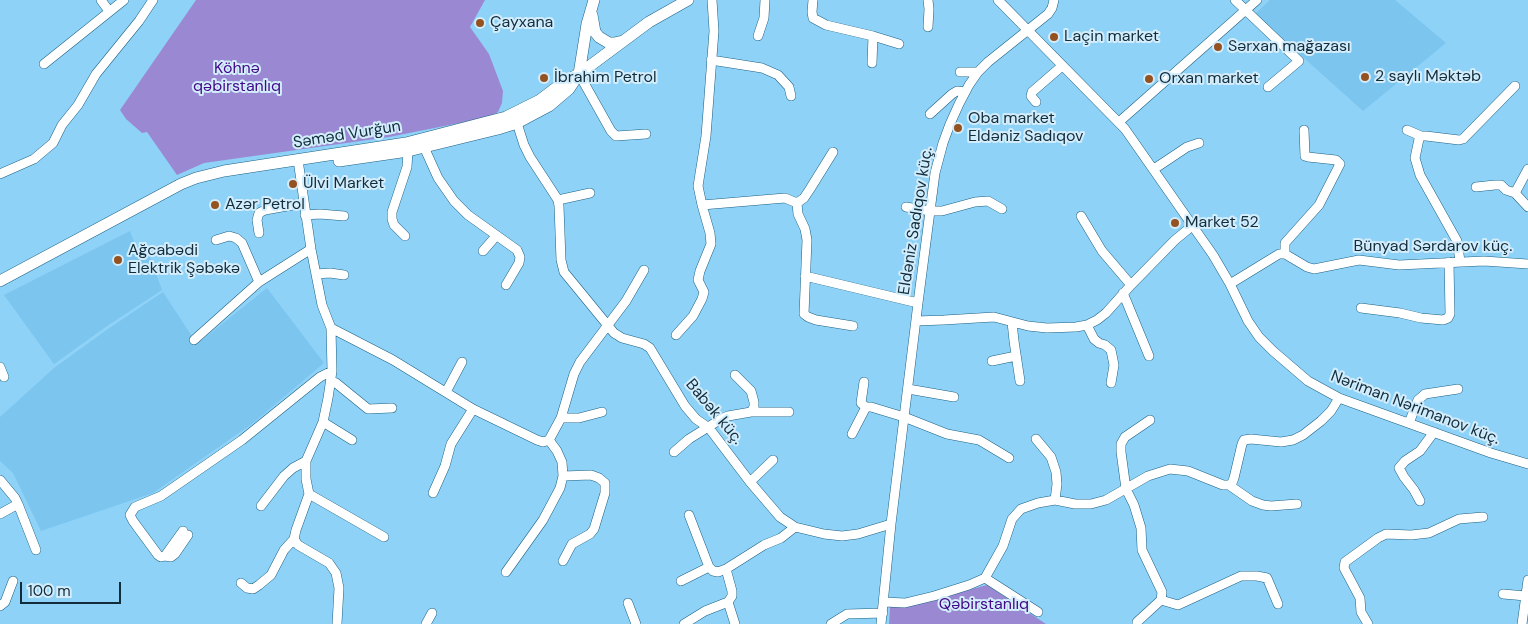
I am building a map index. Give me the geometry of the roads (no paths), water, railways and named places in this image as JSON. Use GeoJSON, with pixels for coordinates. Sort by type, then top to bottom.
{"type":"FeatureCollection","features":[{"type":"Feature","properties":{"kind":"main road","name":"Səməd Vurğun"},"geometry":{"type":"LineString","coordinates":[[0,281],[192,187],[406,143],[496,121],[540,100],[660,15],[688,0]]}},
{"type":"Feature","properties":{"kind":"main road"},"geometry":{"type":"LineString","coordinates":[[593,3],[594,26],[599,37],[609,43],[624,40]]}},
{"type":"Feature","properties":{"kind":"main road"},"geometry":{"type":"LineString","coordinates":[[579,74],[593,3]]}},
{"type":"Feature","properties":{"kind":"main road","name":"Səməd Vurğun"},"geometry":{"type":"LineString","coordinates":[[298,164],[408,151],[517,123],[542,110],[561,97],[579,74]]}},
{"type":"Feature","properties":{"kind":"main road","name":"Səməd Vurğun"},"geometry":{"type":"LineString","coordinates":[[0,288],[72,247]]}},
{"type":"Feature","properties":{"kind":"street"},"geometry":{"type":"LineString","coordinates":[[101,0],[109,11]]}},
{"type":"Feature","properties":{"kind":"street"},"geometry":{"type":"LineString","coordinates":[[44,64],[124,0]]}},
{"type":"Feature","properties":{"kind":"street"},"geometry":{"type":"LineString","coordinates":[[0,174],[34,159],[53,143],[62,125],[78,105],[96,74],[139,21],[153,0]]}},
{"type":"Feature","properties":{"kind":"street"},"geometry":{"type":"LineString","coordinates":[[676,335],[693,316],[702,300],[704,292],[698,280],[711,244],[698,186],[706,136],[714,31],[712,0]]}},
{"type":"Feature","properties":{"kind":"street"},"geometry":{"type":"LineString","coordinates":[[758,36],[764,18],[765,0]]}},
{"type":"Feature","properties":{"kind":"street"},"geometry":{"type":"LineString","coordinates":[[814,0],[813,18],[826,25],[899,44]]}},
{"type":"Feature","properties":{"kind":"street"},"geometry":{"type":"LineString","coordinates":[[928,0],[928,27]]}},
{"type":"Feature","properties":{"kind":"street","name":"Nəriman Nərimanov küç."},"geometry":{"type":"LineString","coordinates":[[998,0],[1119,122],[1213,255],[1248,321],[1259,337],[1273,351],[1308,381],[1339,398],[1491,453],[1528,464]]}},
{"type":"Feature","properties":{"kind":"street","name":"Eldəniz Sadıqov küç."},"geometry":{"type":"LineString","coordinates":[[881,624],[891,524],[918,303],[936,173],[943,144],[965,92],[978,72],[1048,14],[1054,0]]}},
{"type":"Feature","properties":{"kind":"street"},"geometry":{"type":"LineString","coordinates":[[1235,0],[1299,61],[1268,87]]}},
{"type":"Feature","properties":{"kind":"street"},"geometry":{"type":"LineString","coordinates":[[1119,122],[1257,0]]}},
{"type":"Feature","properties":{"kind":"street"},"geometry":{"type":"LineString","coordinates":[[872,63],[873,36]]}},
{"type":"Feature","properties":{"kind":"street"},"geometry":{"type":"LineString","coordinates":[[711,60],[762,68],[778,75],[789,87],[791,96]]}},
{"type":"Feature","properties":{"kind":"street"},"geometry":{"type":"LineString","coordinates":[[1036,102],[1030,96],[1032,92],[1062,66]]}},
{"type":"Feature","properties":{"kind":"street"},"geometry":{"type":"LineString","coordinates":[[960,72],[978,72]]}},
{"type":"Feature","properties":{"kind":"street"},"geometry":{"type":"LineString","coordinates":[[579,74],[611,131],[616,136],[646,134]]}},
{"type":"Feature","properties":{"kind":"street"},"geometry":{"type":"LineString","coordinates":[[1407,130],[1421,136],[1464,139],[1515,86]]}},
{"type":"Feature","properties":{"kind":"street"},"geometry":{"type":"LineString","coordinates":[[930,114],[952,94],[957,91],[965,92]]}},
{"type":"Feature","properties":{"kind":"street"},"geometry":{"type":"LineString","coordinates":[[517,123],[530,157],[558,200],[590,193]]}},
{"type":"Feature","properties":{"kind":"street"},"geometry":{"type":"LineString","coordinates":[[1230,284],[1274,256],[1285,254],[1285,242],[1319,205],[1340,164],[1336,160],[1304,156],[1304,130]]}},
{"type":"Feature","properties":{"kind":"street"},"geometry":{"type":"LineString","coordinates":[[1421,136],[1415,158],[1416,165],[1457,241],[1460,261]]}},
{"type":"Feature","properties":{"kind":"street"},"geometry":{"type":"LineString","coordinates":[[1154,169],[1187,147],[1199,143]]}},
{"type":"Feature","properties":{"kind":"street"},"geometry":{"type":"LineString","coordinates":[[424,147],[438,178],[454,201],[468,215],[517,250],[520,257],[519,263],[506,285]]}},
{"type":"Feature","properties":{"kind":"street"},"geometry":{"type":"LineString","coordinates":[[405,236],[394,225],[392,212],[407,167],[408,151]]}},
{"type":"Feature","properties":{"kind":"street"},"geometry":{"type":"LineString","coordinates":[[797,203],[804,198],[833,152]]}},
{"type":"Feature","properties":{"kind":"street"},"geometry":{"type":"LineString","coordinates":[[241,583],[247,588],[252,589],[259,586],[271,575],[284,550],[294,539],[308,501],[306,461],[323,422],[331,376],[331,328],[322,305],[305,215],[298,164]]}},
{"type":"Feature","properties":{"kind":"street"},"geometry":{"type":"LineString","coordinates":[[1515,193],[1528,169]]}},
{"type":"Feature","properties":{"kind":"street"},"geometry":{"type":"LineString","coordinates":[[1476,187],[1501,185],[1506,190],[1515,193],[1528,207]]}},
{"type":"Feature","properties":{"kind":"street"},"geometry":{"type":"LineString","coordinates":[[702,206],[785,198],[797,203]]}},
{"type":"Feature","properties":{"kind":"street","name":"Babək küç."},"geometry":{"type":"LineString","coordinates":[[558,200],[561,260],[564,272],[614,333],[622,338],[644,344],[650,348],[685,406],[696,419],[709,428],[780,518],[795,527],[842,536],[858,534],[891,524]]}},
{"type":"Feature","properties":{"kind":"street"},"geometry":{"type":"LineString","coordinates":[[906,207],[930,212],[988,201],[1002,209]]}},
{"type":"Feature","properties":{"kind":"street"},"geometry":{"type":"LineString","coordinates":[[259,233],[257,220],[259,213],[304,202]]}},
{"type":"Feature","properties":{"kind":"street"},"geometry":{"type":"LineString","coordinates":[[797,203],[798,214],[807,240],[804,314],[816,320],[852,326]]}},
{"type":"Feature","properties":{"kind":"street"},"geometry":{"type":"LineString","coordinates":[[305,215],[344,216]]}},
{"type":"Feature","properties":{"kind":"street"},"geometry":{"type":"LineString","coordinates":[[1081,216],[1102,250],[1130,284]]}},
{"type":"Feature","properties":{"kind":"street"},"geometry":{"type":"LineString","coordinates":[[916,320],[994,317],[1028,326],[1046,328],[1087,325],[1098,320],[1106,313],[1130,284],[1192,226]]}},
{"type":"Feature","properties":{"kind":"street"},"geometry":{"type":"LineString","coordinates":[[216,240],[229,236],[242,242],[259,282]]}},
{"type":"Feature","properties":{"kind":"street"},"geometry":{"type":"LineString","coordinates":[[483,251],[496,236]]}},
{"type":"Feature","properties":{"kind":"street"},"geometry":{"type":"LineString","coordinates":[[194,340],[259,282],[311,249]]}},
{"type":"Feature","properties":{"kind":"street","name":"Bünyad Sərdarov küç."},"geometry":{"type":"LineString","coordinates":[[1285,254],[1314,269],[1360,260],[1399,266],[1460,261],[1502,261],[1528,264]]}},
{"type":"Feature","properties":{"kind":"street"},"geometry":{"type":"LineString","coordinates":[[1361,308],[1421,318],[1443,320],[1448,318],[1450,314],[1449,262]]}},
{"type":"Feature","properties":{"kind":"street"},"geometry":{"type":"LineString","coordinates":[[331,328],[393,360],[473,409],[543,442],[549,440],[561,418],[574,374],[580,362],[626,301],[644,270]]}},
{"type":"Feature","properties":{"kind":"street"},"geometry":{"type":"LineString","coordinates":[[316,274],[344,275]]}},
{"type":"Feature","properties":{"kind":"street"},"geometry":{"type":"LineString","coordinates":[[805,276],[918,303]]}},
{"type":"Feature","properties":{"kind":"street"},"geometry":{"type":"LineString","coordinates":[[1123,293],[1149,356]]}},
{"type":"Feature","properties":{"kind":"street"},"geometry":{"type":"LineString","coordinates":[[1012,322],[1020,381]]}},
{"type":"Feature","properties":{"kind":"street"},"geometry":{"type":"LineString","coordinates":[[1087,325],[1094,339],[1111,350],[1114,365],[1111,383]]}},
{"type":"Feature","properties":{"kind":"street"},"geometry":{"type":"LineString","coordinates":[[992,361],[1016,356]]}},
{"type":"Feature","properties":{"kind":"street"},"geometry":{"type":"LineString","coordinates":[[446,392],[462,362]]}},
{"type":"Feature","properties":{"kind":"street"},"geometry":{"type":"LineString","coordinates":[[0,367],[4,377]]}},
{"type":"Feature","properties":{"kind":"street"},"geometry":{"type":"LineString","coordinates":[[735,375],[752,392],[754,407],[751,412]]}},
{"type":"Feature","properties":{"kind":"street"},"geometry":{"type":"LineString","coordinates":[[185,533],[165,556],[161,557],[133,521],[130,514],[135,507],[160,496],[242,440],[320,376],[331,376]]}},
{"type":"Feature","properties":{"kind":"street"},"geometry":{"type":"LineString","coordinates":[[331,376],[336,383],[368,408],[392,408]]}},
{"type":"Feature","properties":{"kind":"street"},"geometry":{"type":"LineString","coordinates":[[864,382],[861,403],[866,407],[904,417],[947,434],[979,440],[1009,458]]}},
{"type":"Feature","properties":{"kind":"street"},"geometry":{"type":"LineString","coordinates":[[908,389],[954,397]]}},
{"type":"Feature","properties":{"kind":"street"},"geometry":{"type":"LineString","coordinates":[[1409,423],[1418,400],[1425,394],[1458,390]]}},
{"type":"Feature","properties":{"kind":"street"},"geometry":{"type":"LineString","coordinates":[[1229,485],[1234,478],[1244,440],[1282,442],[1293,440],[1321,421],[1331,411],[1339,398]]}},
{"type":"Feature","properties":{"kind":"street"},"geometry":{"type":"LineString","coordinates":[[852,434],[866,407]]}},
{"type":"Feature","properties":{"kind":"street"},"geometry":{"type":"LineString","coordinates":[[433,493],[458,431],[473,409]]}},
{"type":"Feature","properties":{"kind":"street"},"geometry":{"type":"LineString","coordinates":[[561,418],[579,418],[602,412]]}},
{"type":"Feature","properties":{"kind":"street"},"geometry":{"type":"LineString","coordinates":[[674,452],[689,439],[728,416],[751,412],[789,412]]}},
{"type":"Feature","properties":{"kind":"street"},"geometry":{"type":"LineString","coordinates":[[1137,624],[1161,600],[1162,592],[1142,550],[1141,528],[1134,505],[1126,488],[1121,444],[1125,436],[1150,420]]}},
{"type":"Feature","properties":{"kind":"street"},"geometry":{"type":"LineString","coordinates":[[323,422],[352,440]]}},
{"type":"Feature","properties":{"kind":"street"},"geometry":{"type":"LineString","coordinates":[[1420,501],[1399,468],[1405,461],[1420,451],[1434,432]]}},
{"type":"Feature","properties":{"kind":"street"},"geometry":{"type":"LineString","coordinates":[[1036,439],[1051,457],[1056,472],[1055,500]]}},
{"type":"Feature","properties":{"kind":"street"},"geometry":{"type":"LineString","coordinates":[[506,572],[543,520],[560,488],[563,476],[562,462],[558,451],[549,440]]}},
{"type":"Feature","properties":{"kind":"street"},"geometry":{"type":"LineString","coordinates":[[750,482],[773,460]]}},
{"type":"Feature","properties":{"kind":"street"},"geometry":{"type":"LineString","coordinates":[[260,506],[292,468],[306,461]]}},
{"type":"Feature","properties":{"kind":"street"},"geometry":{"type":"LineString","coordinates":[[884,602],[905,603],[934,596],[985,578],[1003,546],[1012,520],[1021,509],[1055,500],[1074,504],[1091,504],[1106,500],[1148,476],[1170,469],[1188,471],[1222,485],[1229,485],[1252,501],[1262,505],[1297,504]]}},
{"type":"Feature","properties":{"kind":"street"},"geometry":{"type":"LineString","coordinates":[[563,476],[591,474],[605,483],[605,493],[594,529],[590,534],[572,544],[563,561]]}},
{"type":"Feature","properties":{"kind":"street"},"geometry":{"type":"LineString","coordinates":[[0,480],[15,498],[36,550]]}},
{"type":"Feature","properties":{"kind":"street"},"geometry":{"type":"LineString","coordinates":[[309,494],[384,537]]}},
{"type":"Feature","properties":{"kind":"street"},"geometry":{"type":"LineString","coordinates":[[0,514],[18,504]]}},
{"type":"Feature","properties":{"kind":"street"},"geometry":{"type":"LineString","coordinates":[[689,516],[709,567],[713,571],[718,572],[764,545],[781,538],[795,527]]}},
{"type":"Feature","properties":{"kind":"street"},"geometry":{"type":"LineString","coordinates":[[1368,624],[1361,612],[1360,598],[1344,568],[1345,562],[1386,534],[1429,533],[1459,519],[1482,517]]}},
{"type":"Feature","properties":{"kind":"street"},"geometry":{"type":"LineString","coordinates":[[294,539],[298,545],[329,563],[336,574],[339,588],[337,624]]}},
{"type":"Feature","properties":{"kind":"street"},"geometry":{"type":"LineString","coordinates":[[681,581],[709,567]]}},
{"type":"Feature","properties":{"kind":"street"},"geometry":{"type":"LineString","coordinates":[[684,624],[706,611],[728,602],[732,596],[732,591],[726,569]]}},
{"type":"Feature","properties":{"kind":"street"},"geometry":{"type":"LineString","coordinates":[[1161,600],[1178,604],[1241,576],[1257,576],[1267,578],[1278,604]]}},
{"type":"Feature","properties":{"kind":"street"},"geometry":{"type":"LineString","coordinates":[[985,578],[1038,612]]}},
{"type":"Feature","properties":{"kind":"street"},"geometry":{"type":"LineString","coordinates":[[1522,624],[1528,580]]}},
{"type":"Feature","properties":{"kind":"street"},"geometry":{"type":"LineString","coordinates":[[0,606],[5,602],[13,581]]}},
{"type":"Feature","properties":{"kind":"street"},"geometry":{"type":"LineString","coordinates":[[1504,594],[1526,596]]}},
{"type":"Feature","properties":{"kind":"street"},"geometry":{"type":"LineString","coordinates":[[728,602],[735,624]]}},
{"type":"Feature","properties":{"kind":"street"},"geometry":{"type":"LineString","coordinates":[[628,603],[636,624]]}},
{"type":"Feature","properties":{"kind":"street"},"geometry":{"type":"LineString","coordinates":[[426,624],[432,613]]}},
{"type":"Feature","properties":{"kind":"street"},"geometry":{"type":"LineString","coordinates":[[831,624],[847,614],[883,614]]}},
{"type":"Feature","properties":{"kind":"place","name":"Çayxana"},"geometry":{"type":"Point","coordinates":[480,23]}},
{"type":"Feature","properties":{"kind":"place","name":"Laçin market"},"geometry":{"type":"Point","coordinates":[1054,37]}},
{"type":"Feature","properties":{"kind":"place","name":"Sərxan mağazası"},"geometry":{"type":"Point","coordinates":[1218,47]}},
{"type":"Feature","properties":{"kind":"place","name":"2 saylı Məktəb"},"geometry":{"type":"Point","coordinates":[1365,77]}},
{"type":"Feature","properties":{"kind":"place","name":"İbrahim Petrol"},"geometry":{"type":"Point","coordinates":[544,78]}},
{"type":"Feature","properties":{"kind":"place","name":"Orxan market"},"geometry":{"type":"Point","coordinates":[1149,79]}},
{"type":"Feature","properties":{"kind":"place","name":"Oba market Eldəniz Sadıqov"},"geometry":{"type":"Point","coordinates":[958,128]}},
{"type":"Feature","properties":{"kind":"place","name":"Ülvi Market"},"geometry":{"type":"Point","coordinates":[293,184]}},
{"type":"Feature","properties":{"kind":"place","name":"Azər Petrol"},"geometry":{"type":"Point","coordinates":[215,205]}},
{"type":"Feature","properties":{"kind":"place","name":"Market 52"},"geometry":{"type":"Point","coordinates":[1175,223]}},
{"type":"Feature","properties":{"kind":"place","name":"Ağcabədi Elektrik Şəbəkə"},"geometry":{"type":"Point","coordinates":[118,260]}},
{"type":"Feature","properties":{"kind":"park label","name":"Köhnə qəbirstanlıq"},"geometry":{"type":"Point","coordinates":[237,78]}},
{"type":"Feature","properties":{"kind":"park label","name":"Qəbirstanlıq"},"geometry":{"type":"Point","coordinates":[984,605]}}]}
